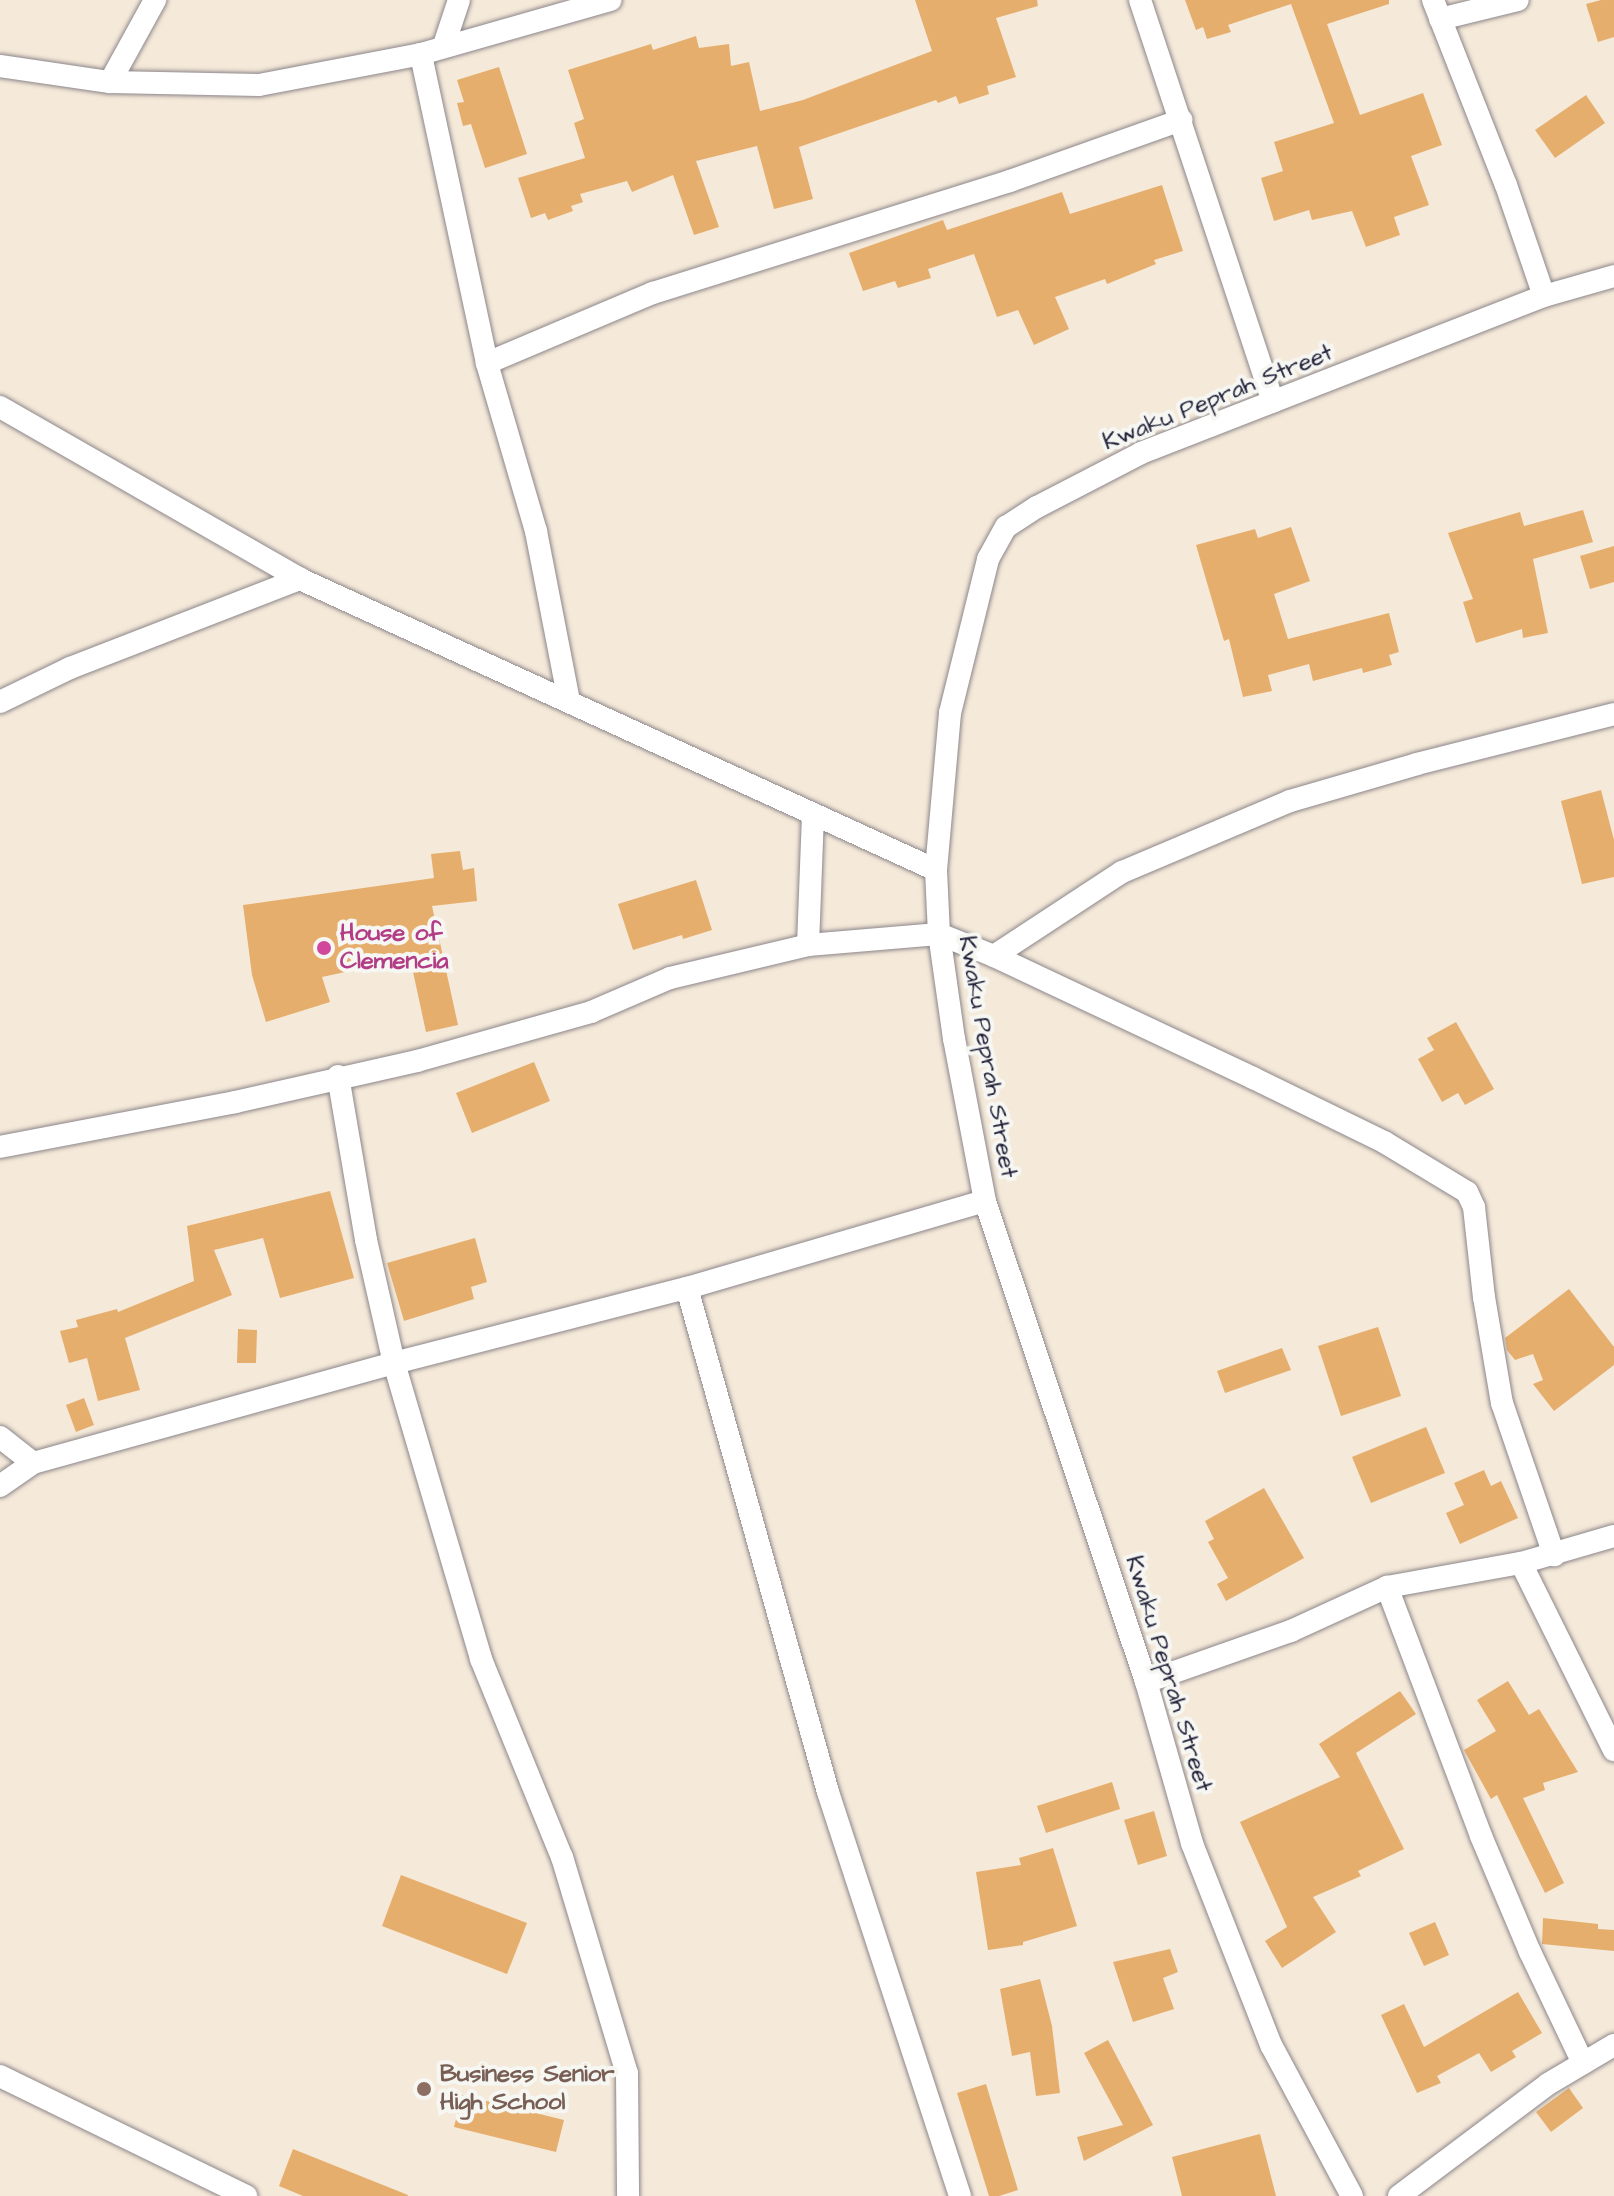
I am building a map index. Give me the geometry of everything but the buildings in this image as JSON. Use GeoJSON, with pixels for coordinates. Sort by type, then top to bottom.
{"type":"FeatureCollection","features":[{"type":"Feature","properties":{"kind":"street"},"geometry":{"type":"LineString","coordinates":[[110,82],[155,0]]}},
{"type":"Feature","properties":{"kind":"street"},"geometry":{"type":"LineString","coordinates":[[444,45],[459,0]]}},
{"type":"Feature","properties":{"kind":"street"},"geometry":{"type":"LineString","coordinates":[[0,66],[110,82],[259,85],[421,54],[610,0]]}},
{"type":"Feature","properties":{"kind":"street"},"geometry":{"type":"LineString","coordinates":[[1140,0],[1273,402]]}},
{"type":"Feature","properties":{"kind":"street"},"geometry":{"type":"LineString","coordinates":[[1518,0],[1436,10],[1506,185],[1544,296]]}},
{"type":"Feature","properties":{"kind":"street"},"geometry":{"type":"LineString","coordinates":[[421,54],[487,363],[536,531],[569,701]]}},
{"type":"Feature","properties":{"kind":"street"},"geometry":{"type":"LineString","coordinates":[[487,363],[653,293],[1010,181],[1181,120]]}},
{"type":"Feature","properties":{"kind":"street","name":"Kwaku Peprah Street"},"geometry":{"type":"LineString","coordinates":[[1352,2196],[1271,2045],[1192,1843],[1146,1682],[985,1201],[954,1039],[939,934],[936,870],[950,713],[988,559],[1006,527],[1037,507],[1141,453],[1544,296],[1612,279]]}},
{"type":"Feature","properties":{"kind":"street"},"geometry":{"type":"LineString","coordinates":[[0,407],[300,579],[936,870]]}},
{"type":"Feature","properties":{"kind":"street"},"geometry":{"type":"LineString","coordinates":[[0,702],[70,668],[300,579]]}},
{"type":"Feature","properties":{"kind":"street"},"geometry":{"type":"LineString","coordinates":[[994,956],[1122,872],[1290,801],[1494,743],[1614,714]]}},
{"type":"Feature","properties":{"kind":"street"},"geometry":{"type":"LineString","coordinates":[[808,945],[813,814]]}},
{"type":"Feature","properties":{"kind":"street"},"geometry":{"type":"LineString","coordinates":[[0,1147],[235,1102],[431,1057],[591,1012],[670,978],[808,945],[939,934],[994,956],[1384,1142],[1467,1192],[1474,1207],[1484,1297],[1502,1403],[1554,1555]]}},
{"type":"Feature","properties":{"kind":"street"},"geometry":{"type":"LineString","coordinates":[[338,1076],[366,1240],[394,1363],[481,1659],[562,1857],[627,2073],[628,2196]]}},
{"type":"Feature","properties":{"kind":"street"},"geometry":{"type":"LineString","coordinates":[[0,1486],[33,1463],[394,1363],[687,1288],[985,1201]]}},
{"type":"Feature","properties":{"kind":"street"},"geometry":{"type":"LineString","coordinates":[[687,1288],[828,1792],[960,2196]]}},
{"type":"Feature","properties":{"kind":"street"},"geometry":{"type":"LineString","coordinates":[[0,1437],[33,1463]]}},
{"type":"Feature","properties":{"kind":"street"},"geometry":{"type":"LineString","coordinates":[[1146,1682],[1291,1631],[1387,1587],[1521,1563],[1614,1536]]}},
{"type":"Feature","properties":{"kind":"street"},"geometry":{"type":"LineString","coordinates":[[1521,1563],[1614,1750]]}},
{"type":"Feature","properties":{"kind":"street"},"geometry":{"type":"LineString","coordinates":[[1387,1587],[1481,1836],[1530,1952],[1583,2063]]}},
{"type":"Feature","properties":{"kind":"street"},"geometry":{"type":"LineString","coordinates":[[1399,2196],[1548,2084],[1614,2045]]}},
{"type":"Feature","properties":{"kind":"street"},"geometry":{"type":"LineString","coordinates":[[0,2076],[246,2196]]}},
{"type":"Feature","properties":{"kind":"place","name":"House of Clemencia"},"geometry":{"type":"Point","coordinates":[324,948]}},
{"type":"Feature","properties":{"kind":"place","name":"Business Senior High School"},"geometry":{"type":"Point","coordinates":[424,2089]}}]}
